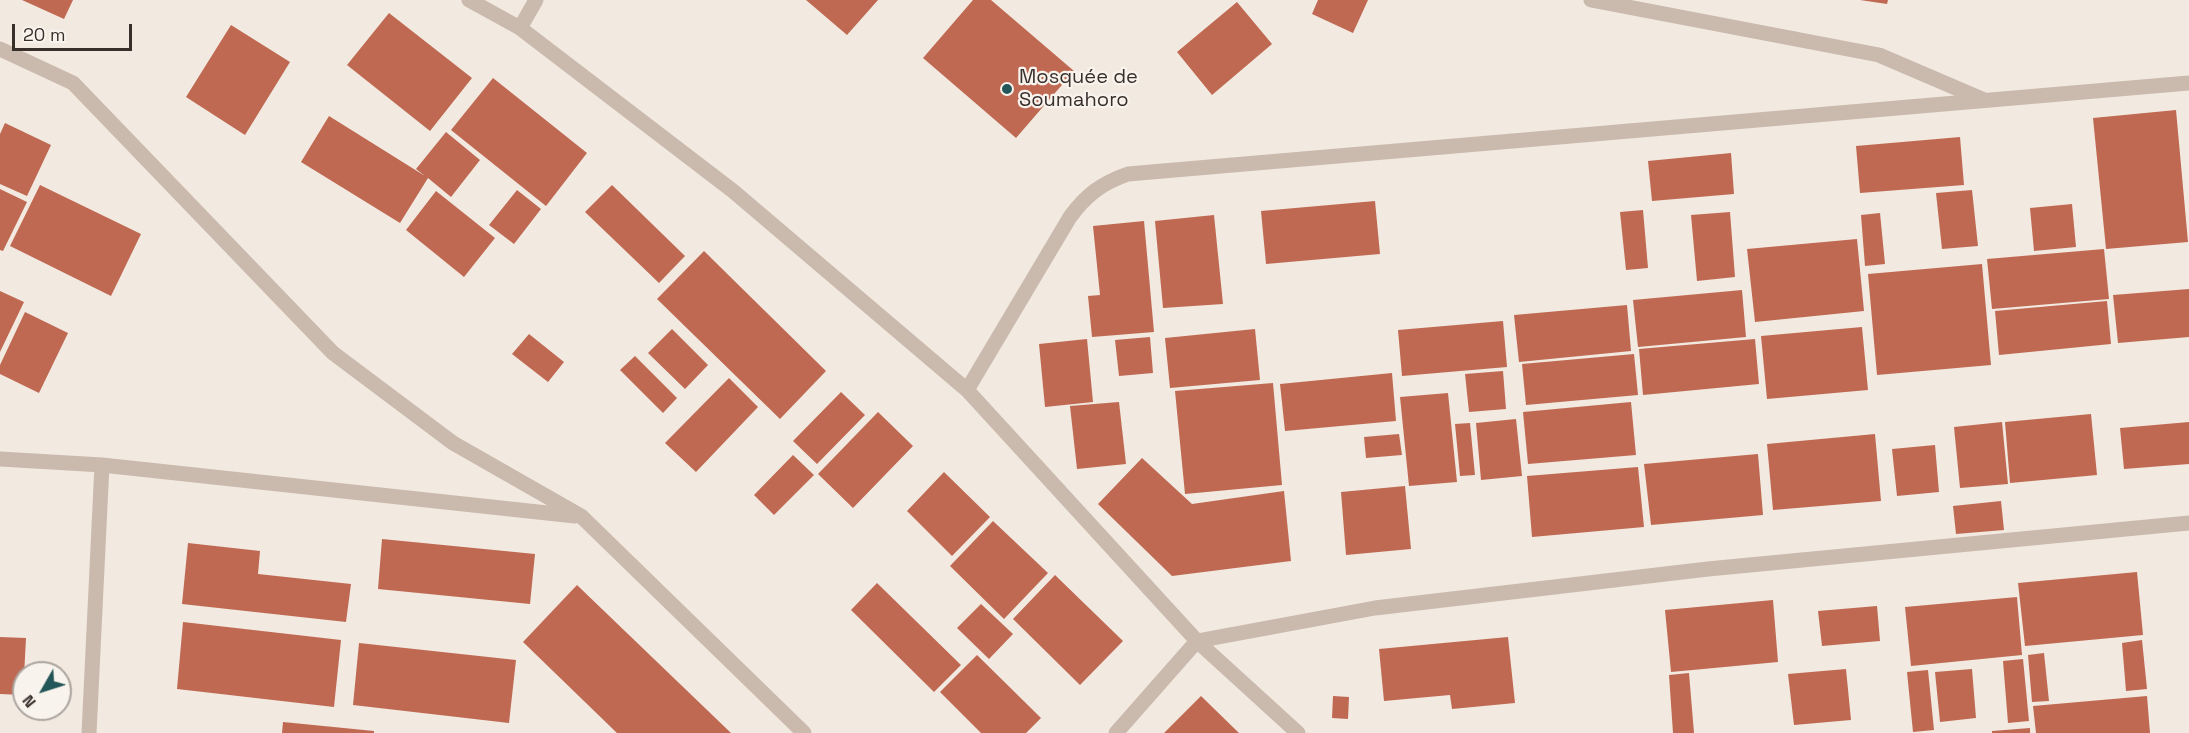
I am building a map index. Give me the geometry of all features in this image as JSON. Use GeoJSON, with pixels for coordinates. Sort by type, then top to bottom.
{"type":"FeatureCollection","features":[{"type":"Feature","properties":{"kind":"street"},"geometry":{"type":"LineString","coordinates":[[469,0],[520,27],[733,191],[967,390],[1197,641],[1298,733]]}},
{"type":"Feature","properties":{"kind":"street"},"geometry":{"type":"LineString","coordinates":[[520,27],[536,0]]}},
{"type":"Feature","properties":{"kind":"street"},"geometry":{"type":"LineString","coordinates":[[1591,0],[1880,55],[1987,101]]}},
{"type":"Feature","properties":{"kind":"street"},"geometry":{"type":"LineString","coordinates":[[0,49],[73,83],[333,353],[453,443],[581,516],[804,733]]}},
{"type":"Feature","properties":{"kind":"street"},"geometry":{"type":"LineString","coordinates":[[967,390],[1070,217],[1085,198],[1107,182],[1128,174],[2189,84]]}},
{"type":"Feature","properties":{"kind":"street"},"geometry":{"type":"LineString","coordinates":[[0,459],[102,465],[581,516]]}},
{"type":"Feature","properties":{"kind":"street"},"geometry":{"type":"LineString","coordinates":[[88,733],[102,465]]}},
{"type":"Feature","properties":{"kind":"street"},"geometry":{"type":"LineString","coordinates":[[1116,733],[1197,641],[1375,608],[1708,569],[2189,523]]}},
{"type":"Feature","properties":{"kind":"building"},"geometry":{"type":"Polygon","coordinates":[[[22,0],[73,0],[64,19],[22,0]]]}},
{"type":"Feature","properties":{"kind":"building"},"geometry":{"type":"Polygon","coordinates":[[[806,0],[878,0],[847,35],[806,0]]]}},
{"type":"Feature","properties":{"kind":"building"},"geometry":{"type":"Polygon","coordinates":[[[973,0],[991,0],[1074,71],[1016,138],[923,58],[973,0]]]}},
{"type":"Feature","properties":{"kind":"building"},"geometry":{"type":"Polygon","coordinates":[[[1318,0],[1368,0],[1353,33],[1312,14],[1318,0]]]}},
{"type":"Feature","properties":{"kind":"building"},"geometry":{"type":"Polygon","coordinates":[[[1860,0],[1888,0],[1887,4],[1860,0]]]}},
{"type":"Feature","properties":{"kind":"building"},"geometry":{"type":"Polygon","coordinates":[[[1237,2],[1272,44],[1212,95],[1177,52],[1237,2]]]}},
{"type":"Feature","properties":{"kind":"building"},"geometry":{"type":"Polygon","coordinates":[[[389,13],[472,78],[430,131],[347,65],[389,13]]]}},
{"type":"Feature","properties":{"kind":"building"},"geometry":{"type":"Polygon","coordinates":[[[231,25],[290,62],[245,135],[186,97],[231,25]]]}},
{"type":"Feature","properties":{"kind":"building"},"geometry":{"type":"Polygon","coordinates":[[[493,78],[587,153],[546,206],[451,130],[493,78]]]}},
{"type":"Feature","properties":{"kind":"building"},"geometry":{"type":"Polygon","coordinates":[[[2176,110],[2188,242],[2106,249],[2093,118],[2176,110]]]}},
{"type":"Feature","properties":{"kind":"building"},"geometry":{"type":"Polygon","coordinates":[[[329,116],[425,176],[416,169],[446,132],[480,160],[451,197],[428,178],[400,223],[301,162],[329,116]]]}},
{"type":"Feature","properties":{"kind":"building"},"geometry":{"type":"Polygon","coordinates":[[[5,123],[51,145],[27,196],[0,184],[0,134],[5,123]]]}},
{"type":"Feature","properties":{"kind":"building"},"geometry":{"type":"Polygon","coordinates":[[[1960,137],[1964,185],[1860,193],[1856,146],[1960,137]]]}},
{"type":"Feature","properties":{"kind":"building"},"geometry":{"type":"Polygon","coordinates":[[[1731,153],[1734,194],[1652,201],[1648,161],[1731,153]]]}},
{"type":"Feature","properties":{"kind":"building"},"geometry":{"type":"Polygon","coordinates":[[[40,185],[141,234],[111,296],[10,246],[40,185]]]}},
{"type":"Feature","properties":{"kind":"building"},"geometry":{"type":"Polygon","coordinates":[[[612,185],[685,256],[659,283],[585,212],[612,185]]]}},
{"type":"Feature","properties":{"kind":"building"},"geometry":{"type":"Polygon","coordinates":[[[0,189],[27,202],[3,251],[0,250],[0,189]]]}},
{"type":"Feature","properties":{"kind":"building"},"geometry":{"type":"Polygon","coordinates":[[[517,190],[541,209],[514,244],[489,225],[517,190]]]}},
{"type":"Feature","properties":{"kind":"building"},"geometry":{"type":"Polygon","coordinates":[[[1972,190],[1978,246],[1942,249],[1936,193],[1972,190]]]}},
{"type":"Feature","properties":{"kind":"building"},"geometry":{"type":"Polygon","coordinates":[[[436,191],[495,238],[464,277],[406,230],[436,191]]]}},
{"type":"Feature","properties":{"kind":"building"},"geometry":{"type":"Polygon","coordinates":[[[1375,201],[1380,254],[1266,264],[1261,211],[1375,201]]]}},
{"type":"Feature","properties":{"kind":"building"},"geometry":{"type":"Polygon","coordinates":[[[2072,204],[2076,247],[2034,251],[2030,208],[2072,204]]]}},
{"type":"Feature","properties":{"kind":"building"},"geometry":{"type":"Polygon","coordinates":[[[1643,210],[1648,268],[1626,270],[1620,212],[1643,210]]]}},
{"type":"Feature","properties":{"kind":"building"},"geometry":{"type":"Polygon","coordinates":[[[1730,212],[1735,277],[1697,281],[1691,215],[1730,212]]]}},
{"type":"Feature","properties":{"kind":"building"},"geometry":{"type":"Polygon","coordinates":[[[1880,213],[1885,264],[1865,266],[1861,215],[1880,213]]]}},
{"type":"Feature","properties":{"kind":"building"},"geometry":{"type":"Polygon","coordinates":[[[1214,215],[1223,304],[1163,308],[1155,221],[1214,215]]]}},
{"type":"Feature","properties":{"kind":"building"},"geometry":{"type":"Polygon","coordinates":[[[1144,221],[1154,332],[1092,337],[1088,296],[1100,295],[1093,226],[1144,221]]]}},
{"type":"Feature","properties":{"kind":"building"},"geometry":{"type":"Polygon","coordinates":[[[1857,239],[1864,311],[1755,322],[1747,249],[1857,239]]]}},
{"type":"Feature","properties":{"kind":"building"},"geometry":{"type":"Polygon","coordinates":[[[2104,249],[2109,299],[1992,309],[1987,259],[2104,249]]]}},
{"type":"Feature","properties":{"kind":"building"},"geometry":{"type":"Polygon","coordinates":[[[704,251],[826,371],[780,419],[657,299],[704,251]]]}},
{"type":"Feature","properties":{"kind":"building"},"geometry":{"type":"Polygon","coordinates":[[[1982,264],[1991,365],[1877,375],[1868,274],[1982,264]]]}},
{"type":"Feature","properties":{"kind":"building"},"geometry":{"type":"Polygon","coordinates":[[[2189,289],[2189,337],[2118,343],[2113,295],[2189,289]]]}},
{"type":"Feature","properties":{"kind":"building"},"geometry":{"type":"Polygon","coordinates":[[[1742,290],[1746,337],[1638,347],[1633,300],[1742,290]]]}},
{"type":"Feature","properties":{"kind":"building"},"geometry":{"type":"Polygon","coordinates":[[[0,291],[24,302],[0,352],[0,291]]]}},
{"type":"Feature","properties":{"kind":"building"},"geometry":{"type":"Polygon","coordinates":[[[2107,301],[2111,344],[1999,355],[1995,311],[2107,301]]]}},
{"type":"Feature","properties":{"kind":"building"},"geometry":{"type":"Polygon","coordinates":[[[1627,305],[1631,351],[1519,362],[1514,315],[1627,305]]]}},
{"type":"Feature","properties":{"kind":"building"},"geometry":{"type":"Polygon","coordinates":[[[25,312],[68,333],[39,393],[0,374],[0,365],[25,312]]]}},
{"type":"Feature","properties":{"kind":"building"},"geometry":{"type":"Polygon","coordinates":[[[1503,321],[1507,367],[1402,376],[1398,330],[1503,321]]]}},
{"type":"Feature","properties":{"kind":"building"},"geometry":{"type":"Polygon","coordinates":[[[1862,327],[1868,390],[1767,399],[1761,336],[1862,327]]]}},
{"type":"Feature","properties":{"kind":"building"},"geometry":{"type":"Polygon","coordinates":[[[672,329],[708,365],[685,389],[648,353],[672,329]]]}},
{"type":"Feature","properties":{"kind":"building"},"geometry":{"type":"Polygon","coordinates":[[[1255,329],[1260,380],[1170,388],[1165,338],[1255,329]]]}},
{"type":"Feature","properties":{"kind":"building"},"geometry":{"type":"Polygon","coordinates":[[[529,334],[564,362],[548,382],[512,354],[529,334]]]}},
{"type":"Feature","properties":{"kind":"building"},"geometry":{"type":"Polygon","coordinates":[[[1150,337],[1153,373],[1119,376],[1115,340],[1150,337]]]}},
{"type":"Feature","properties":{"kind":"building"},"geometry":{"type":"Polygon","coordinates":[[[1087,339],[1093,402],[1045,407],[1039,344],[1087,339]]]}},
{"type":"Feature","properties":{"kind":"building"},"geometry":{"type":"Polygon","coordinates":[[[1755,339],[1759,384],[1643,395],[1639,349],[1755,339]]]}},
{"type":"Feature","properties":{"kind":"building"},"geometry":{"type":"Polygon","coordinates":[[[1634,354],[1638,395],[1526,405],[1522,364],[1634,354]]]}},
{"type":"Feature","properties":{"kind":"building"},"geometry":{"type":"Polygon","coordinates":[[[635,356],[677,398],[663,413],[620,370],[635,356]]]}},
{"type":"Feature","properties":{"kind":"building"},"geometry":{"type":"Polygon","coordinates":[[[1503,371],[1506,409],[1469,412],[1465,374],[1503,371]]]}},
{"type":"Feature","properties":{"kind":"building"},"geometry":{"type":"Polygon","coordinates":[[[1392,373],[1396,421],[1285,431],[1280,384],[1392,373]]]}},
{"type":"Feature","properties":{"kind":"building"},"geometry":{"type":"Polygon","coordinates":[[[729,378],[758,407],[696,472],[665,443],[729,378]]]}},
{"type":"Feature","properties":{"kind":"building"},"geometry":{"type":"Polygon","coordinates":[[[1273,383],[1282,485],[1185,494],[1175,391],[1273,383]]]}},
{"type":"Feature","properties":{"kind":"building"},"geometry":{"type":"Polygon","coordinates":[[[841,392],[865,415],[817,464],[793,441],[841,392]]]}},
{"type":"Feature","properties":{"kind":"building"},"geometry":{"type":"Polygon","coordinates":[[[1448,393],[1457,482],[1409,486],[1400,397],[1448,393]]]}},
{"type":"Feature","properties":{"kind":"building"},"geometry":{"type":"Polygon","coordinates":[[[1119,402],[1126,464],[1077,469],[1070,406],[1119,402]]]}},
{"type":"Feature","properties":{"kind":"building"},"geometry":{"type":"Polygon","coordinates":[[[1631,402],[1636,455],[1528,464],[1523,412],[1631,402]]]}},
{"type":"Feature","properties":{"kind":"building"},"geometry":{"type":"Polygon","coordinates":[[[878,412],[913,446],[853,508],[818,474],[878,412]]]}},
{"type":"Feature","properties":{"kind":"building"},"geometry":{"type":"Polygon","coordinates":[[[2091,414],[2097,475],[2010,483],[2005,422],[2091,414]]]}},
{"type":"Feature","properties":{"kind":"building"},"geometry":{"type":"Polygon","coordinates":[[[1516,419],[1522,476],[1481,480],[1476,423],[1516,419]]]}},
{"type":"Feature","properties":{"kind":"building"},"geometry":{"type":"Polygon","coordinates":[[[2002,422],[2008,484],[1960,488],[1954,427],[2002,422]]]}},
{"type":"Feature","properties":{"kind":"building"},"geometry":{"type":"Polygon","coordinates":[[[2189,422],[2189,464],[2124,469],[2120,428],[2189,422]]]}},
{"type":"Feature","properties":{"kind":"building"},"geometry":{"type":"Polygon","coordinates":[[[1470,423],[1475,475],[1460,476],[1455,424],[1470,423]]]}},
{"type":"Feature","properties":{"kind":"building"},"geometry":{"type":"Polygon","coordinates":[[[1399,434],[1402,455],[1366,458],[1364,437],[1399,434]]]}},
{"type":"Feature","properties":{"kind":"building"},"geometry":{"type":"Polygon","coordinates":[[[1875,434],[1881,501],[1773,510],[1767,444],[1875,434]]]}},
{"type":"Feature","properties":{"kind":"building"},"geometry":{"type":"Polygon","coordinates":[[[1935,445],[1939,492],[1897,496],[1892,449],[1935,445]]]}},
{"type":"Feature","properties":{"kind":"building"},"geometry":{"type":"Polygon","coordinates":[[[1758,454],[1763,515],[1651,525],[1644,464],[1758,454]]]}},
{"type":"Feature","properties":{"kind":"building"},"geometry":{"type":"Polygon","coordinates":[[[793,455],[814,475],[774,515],[754,495],[793,455]]]}},
{"type":"Feature","properties":{"kind":"building"},"geometry":{"type":"Polygon","coordinates":[[[1142,458],[1192,504],[1284,491],[1291,561],[1172,576],[1098,504],[1142,458]]]}},
{"type":"Feature","properties":{"kind":"building"},"geometry":{"type":"Polygon","coordinates":[[[1638,467],[1644,527],[1532,537],[1527,476],[1638,467]]]}},
{"type":"Feature","properties":{"kind":"building"},"geometry":{"type":"Polygon","coordinates":[[[944,472],[990,517],[952,556],[907,511],[944,472]]]}},
{"type":"Feature","properties":{"kind":"building"},"geometry":{"type":"Polygon","coordinates":[[[1405,486],[1411,549],[1346,555],[1341,492],[1405,486]]]}},
{"type":"Feature","properties":{"kind":"building"},"geometry":{"type":"Polygon","coordinates":[[[2001,501],[2004,530],[1956,534],[1953,506],[2001,501]]]}},
{"type":"Feature","properties":{"kind":"building"},"geometry":{"type":"Polygon","coordinates":[[[993,521],[1048,573],[1004,619],[950,566],[993,521]]]}},
{"type":"Feature","properties":{"kind":"building"},"geometry":{"type":"Polygon","coordinates":[[[382,539],[535,554],[530,604],[378,589],[382,539]]]}},
{"type":"Feature","properties":{"kind":"building"},"geometry":{"type":"Polygon","coordinates":[[[188,543],[260,551],[258,574],[351,584],[346,622],[182,604],[188,543]]]}},
{"type":"Feature","properties":{"kind":"building"},"geometry":{"type":"Polygon","coordinates":[[[2137,572],[2143,635],[2025,646],[2018,583],[2137,572]]]}},
{"type":"Feature","properties":{"kind":"building"},"geometry":{"type":"Polygon","coordinates":[[[1055,575],[1123,641],[1080,685],[1013,619],[1055,575]]]}},
{"type":"Feature","properties":{"kind":"building"},"geometry":{"type":"Polygon","coordinates":[[[877,583],[961,665],[934,692],[851,610],[877,583]]]}},
{"type":"Feature","properties":{"kind":"building"},"geometry":{"type":"Polygon","coordinates":[[[577,585],[731,733],[617,733],[523,642],[577,585]]]}},
{"type":"Feature","properties":{"kind":"building"},"geometry":{"type":"Polygon","coordinates":[[[2017,597],[2022,655],[1911,666],[1905,607],[2017,597]]]}},
{"type":"Feature","properties":{"kind":"building"},"geometry":{"type":"Polygon","coordinates":[[[1773,600],[1778,662],[1671,672],[1665,610],[1773,600]]]}},
{"type":"Feature","properties":{"kind":"building"},"geometry":{"type":"Polygon","coordinates":[[[981,604],[1013,634],[989,659],[957,628],[981,604]]]}},
{"type":"Feature","properties":{"kind":"building"},"geometry":{"type":"Polygon","coordinates":[[[1877,606],[1880,641],[1822,646],[1818,611],[1877,606]]]}},
{"type":"Feature","properties":{"kind":"building"},"geometry":{"type":"Polygon","coordinates":[[[183,622],[341,640],[334,707],[177,689],[183,622]]]}},
{"type":"Feature","properties":{"kind":"building"},"geometry":{"type":"Polygon","coordinates":[[[0,637],[26,638],[25,661],[12,661],[12,695],[0,694],[0,637]]]}},
{"type":"Feature","properties":{"kind":"building"},"geometry":{"type":"Polygon","coordinates":[[[1508,637],[1515,703],[1452,709],[1450,695],[1384,701],[1379,649],[1508,637]]]}},
{"type":"Feature","properties":{"kind":"building"},"geometry":{"type":"Polygon","coordinates":[[[2142,640],[2147,689],[2126,691],[2122,643],[2142,640]]]}},
{"type":"Feature","properties":{"kind":"building"},"geometry":{"type":"Polygon","coordinates":[[[359,643],[516,660],[509,723],[353,705],[359,643]]]}},
{"type":"Feature","properties":{"kind":"building"},"geometry":{"type":"Polygon","coordinates":[[[2044,653],[2049,701],[2032,702],[2028,655],[2044,653]]]}},
{"type":"Feature","properties":{"kind":"building"},"geometry":{"type":"Polygon","coordinates":[[[977,655],[1041,718],[1026,733],[981,733],[940,692],[977,655]]]}},
{"type":"Feature","properties":{"kind":"building"},"geometry":{"type":"Polygon","coordinates":[[[2023,659],[2029,721],[2008,723],[2003,661],[2023,659]]]}},
{"type":"Feature","properties":{"kind":"building"},"geometry":{"type":"Polygon","coordinates":[[[1846,669],[1851,720],[1794,725],[1788,674],[1846,669]]]}},
{"type":"Feature","properties":{"kind":"building"},"geometry":{"type":"Polygon","coordinates":[[[1972,669],[1976,718],[1940,722],[1935,672],[1972,669]]]}},
{"type":"Feature","properties":{"kind":"building"},"geometry":{"type":"Polygon","coordinates":[[[1928,670],[1934,730],[1913,732],[1907,672],[1928,670]]]}},
{"type":"Feature","properties":{"kind":"building"},"geometry":{"type":"Polygon","coordinates":[[[1689,673],[1694,733],[1673,733],[1669,675],[1689,673]]]}},
{"type":"Feature","properties":{"kind":"building"},"geometry":{"type":"Polygon","coordinates":[[[1201,696],[1239,733],[1164,733],[1201,696]]]}},
{"type":"Feature","properties":{"kind":"building"},"geometry":{"type":"Polygon","coordinates":[[[1333,696],[1349,697],[1348,719],[1332,718],[1333,696]]]}},
{"type":"Feature","properties":{"kind":"building"},"geometry":{"type":"Polygon","coordinates":[[[2147,696],[2150,733],[2036,733],[2033,706],[2147,696]]]}},
{"type":"Feature","properties":{"kind":"building"},"geometry":{"type":"Polygon","coordinates":[[[283,722],[374,731],[374,733],[282,733],[283,722]]]}},
{"type":"Feature","properties":{"kind":"building"},"geometry":{"type":"Polygon","coordinates":[[[2030,728],[2030,733],[1992,733],[1992,731],[2030,728]]]}},
{"type":"Feature","properties":{"kind":"place","name":"Mosquée de Soumahoro"},"geometry":{"type":"Point","coordinates":[1007,89]}}]}
